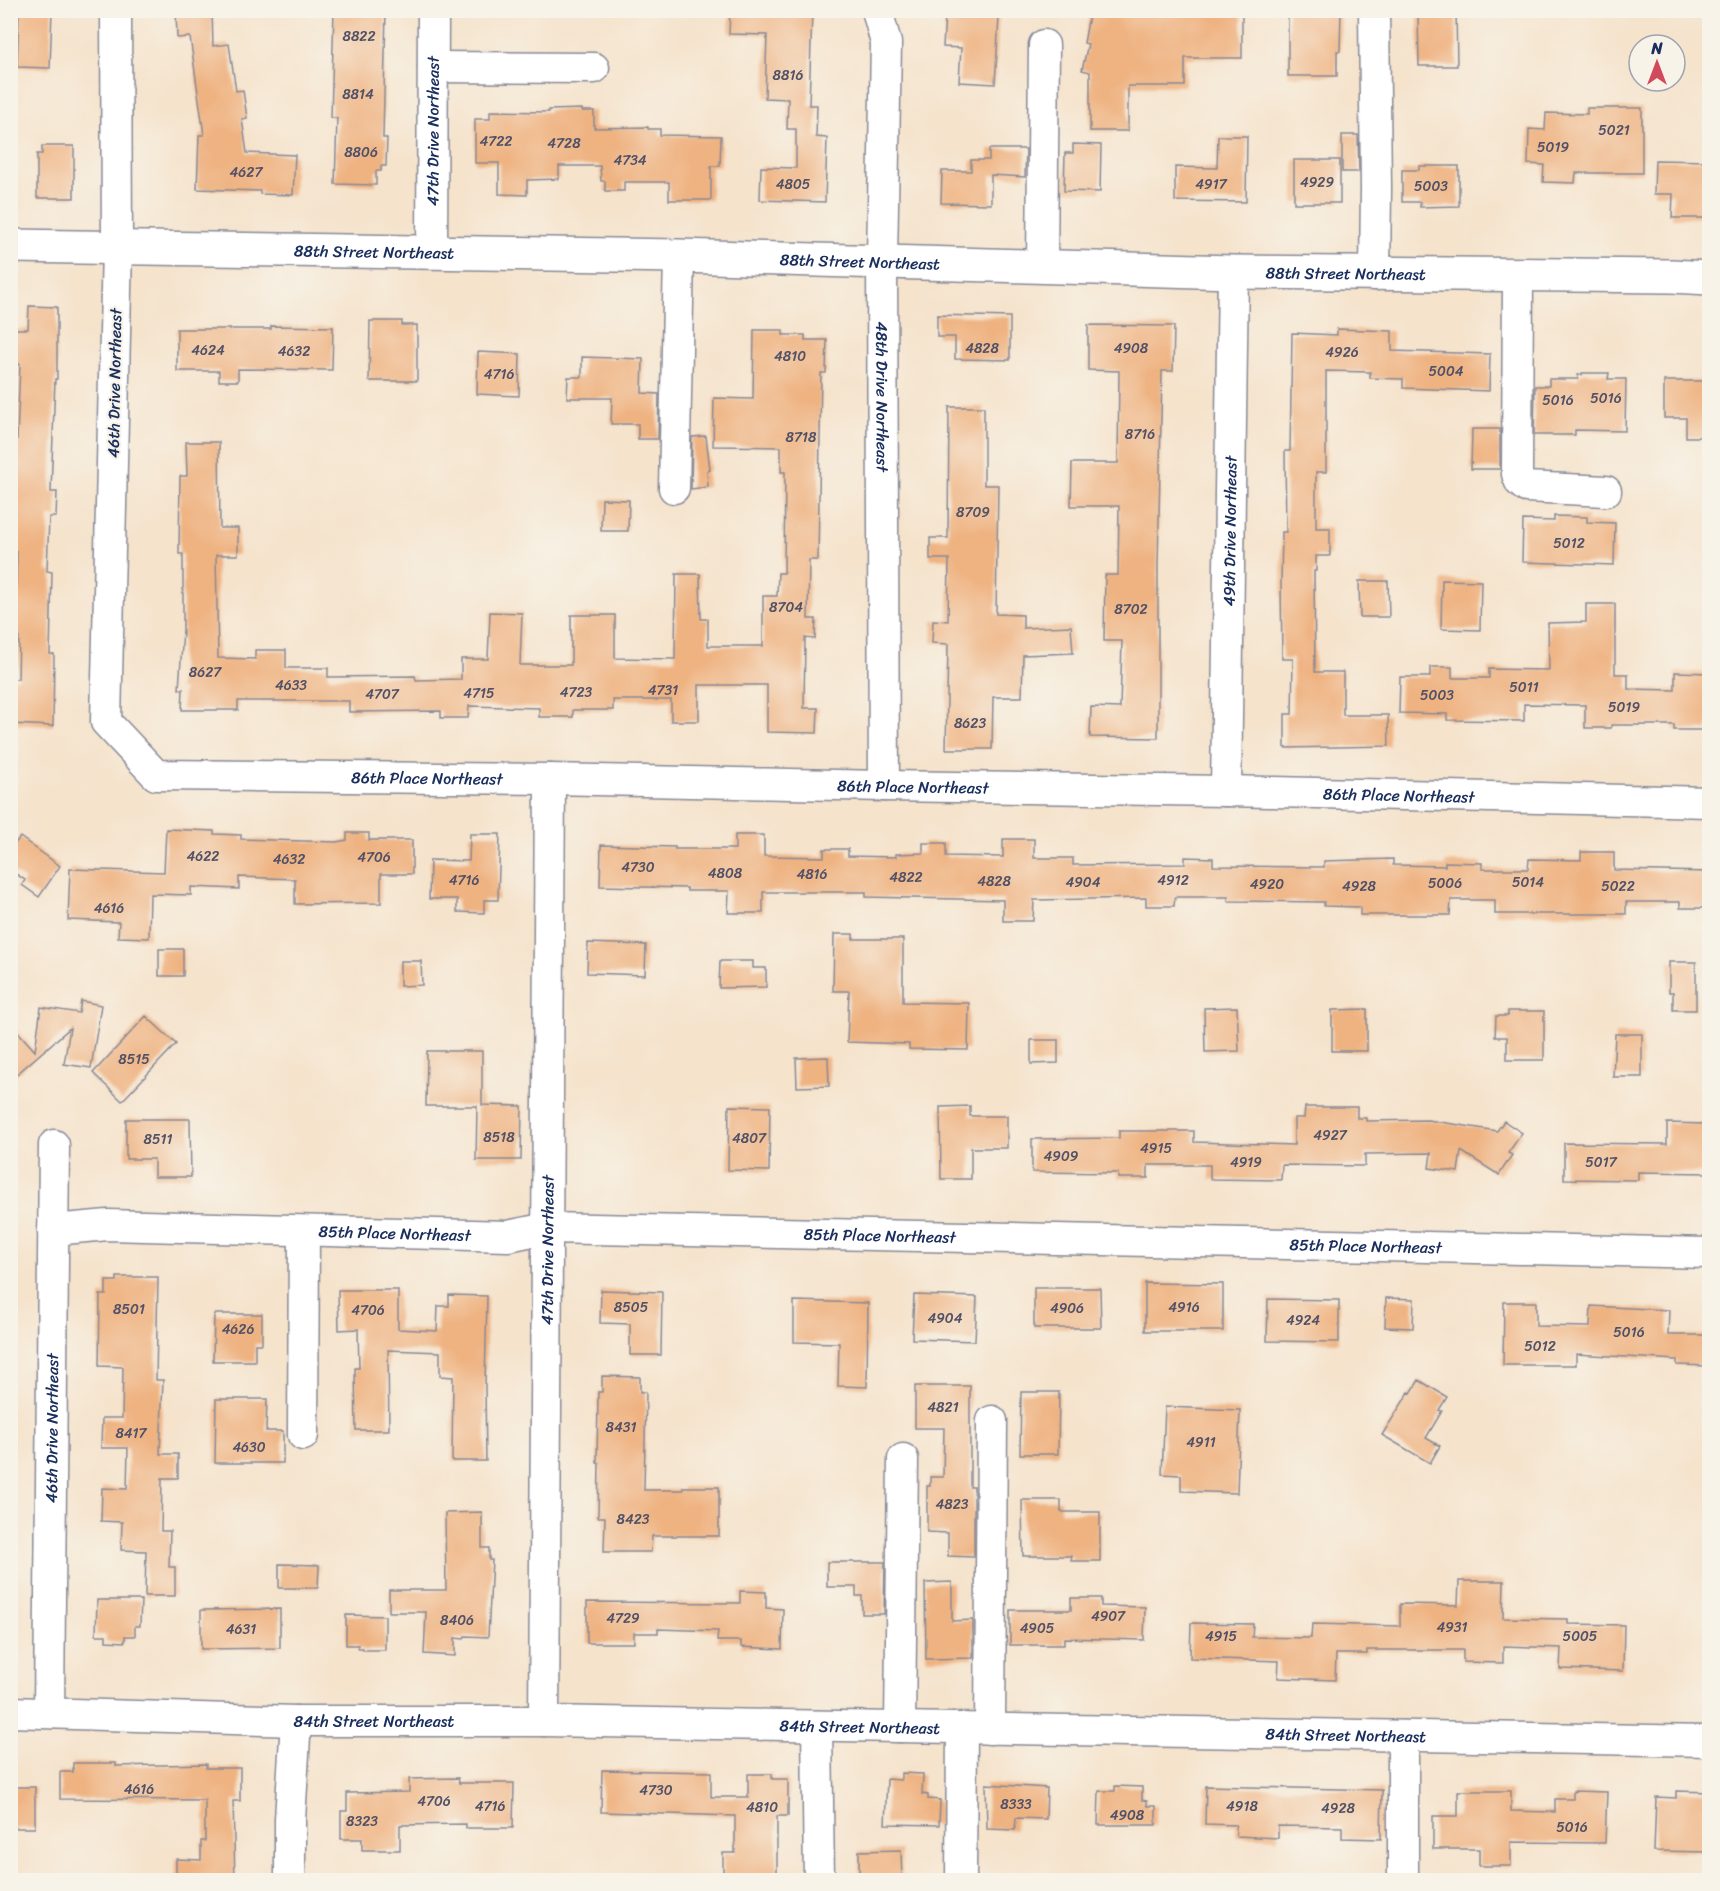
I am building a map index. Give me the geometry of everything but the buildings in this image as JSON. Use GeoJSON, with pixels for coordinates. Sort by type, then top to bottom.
{"type":"FeatureCollection","features":[{"type":"Feature","properties":{"kind":"main road","name":"88th Street Northeast"},"geometry":{"type":"LineString","coordinates":[[10,246],[432,250],[882,260],[1233,272],[1710,278]]}},
{"type":"Feature","properties":{"kind":"street","name":"46th Drive Northeast"},"geometry":{"type":"LineString","coordinates":[[116,10],[117,247],[106,722],[127,747]]}},
{"type":"Feature","properties":{"kind":"street","name":"47th Drive Northeast"},"geometry":{"type":"LineString","coordinates":[[432,250],[433,10]]}},
{"type":"Feature","properties":{"kind":"street","name":"48th Drive Northeast"},"geometry":{"type":"LineString","coordinates":[[877,10],[886,43],[882,260],[884,786]]}},
{"type":"Feature","properties":{"kind":"street"},"geometry":{"type":"LineString","coordinates":[[1374,10],[1375,274]]}},
{"type":"Feature","properties":{"kind":"street"},"geometry":{"type":"LineString","coordinates":[[1042,266],[1044,45]]}},
{"type":"Feature","properties":{"kind":"street"},"geometry":{"type":"LineString","coordinates":[[433,67],[594,68]]}},
{"type":"Feature","properties":{"kind":"street"},"geometry":{"type":"LineString","coordinates":[[674,488],[678,256]]}},
{"type":"Feature","properties":{"kind":"street","name":"49th Drive Northeast"},"geometry":{"type":"LineString","coordinates":[[1226,790],[1233,272]]}},
{"type":"Feature","properties":{"kind":"street"},"geometry":{"type":"LineString","coordinates":[[1518,275],[1517,474],[1526,487],[1606,491]]}},
{"type":"Feature","properties":{"kind":"street","name":"86th Place Northeast"},"geometry":{"type":"LineString","coordinates":[[127,747],[156,775],[1226,790],[1710,802]]}},
{"type":"Feature","properties":{"kind":"street","name":"47th Drive Northeast"},"geometry":{"type":"LineString","coordinates":[[544,1721],[550,779]]}},
{"type":"Feature","properties":{"kind":"street","name":"46th Drive Northeast"},"geometry":{"type":"LineString","coordinates":[[49,1713],[54,1145]]}},
{"type":"Feature","properties":{"kind":"street","name":"85th Place Northeast"},"geometry":{"type":"LineString","coordinates":[[53,1230],[108,1224],[508,1236],[547,1228],[1709,1253]]}},
{"type":"Feature","properties":{"kind":"street"},"geometry":{"type":"LineString","coordinates":[[303,1435],[304,1231]]}},
{"type":"Feature","properties":{"kind":"street"},"geometry":{"type":"LineString","coordinates":[[961,1881],[976,1729],[992,1421]]}},
{"type":"Feature","properties":{"kind":"street"},"geometry":{"type":"LineString","coordinates":[[900,1727],[903,1459]]}},
{"type":"Feature","properties":{"kind":"street","name":"84th Street Northeast"},"geometry":{"type":"LineString","coordinates":[[10,1712],[296,1721],[544,1721],[1710,1741]]}},
{"type":"Feature","properties":{"kind":"street"},"geometry":{"type":"LineString","coordinates":[[291,1881],[291,1819],[296,1721]]}},
{"type":"Feature","properties":{"kind":"street"},"geometry":{"type":"LineString","coordinates":[[817,1726],[818,1878]]}},
{"type":"Feature","properties":{"kind":"street"},"geometry":{"type":"LineString","coordinates":[[1403,1736],[1403,1881]]}}]}
